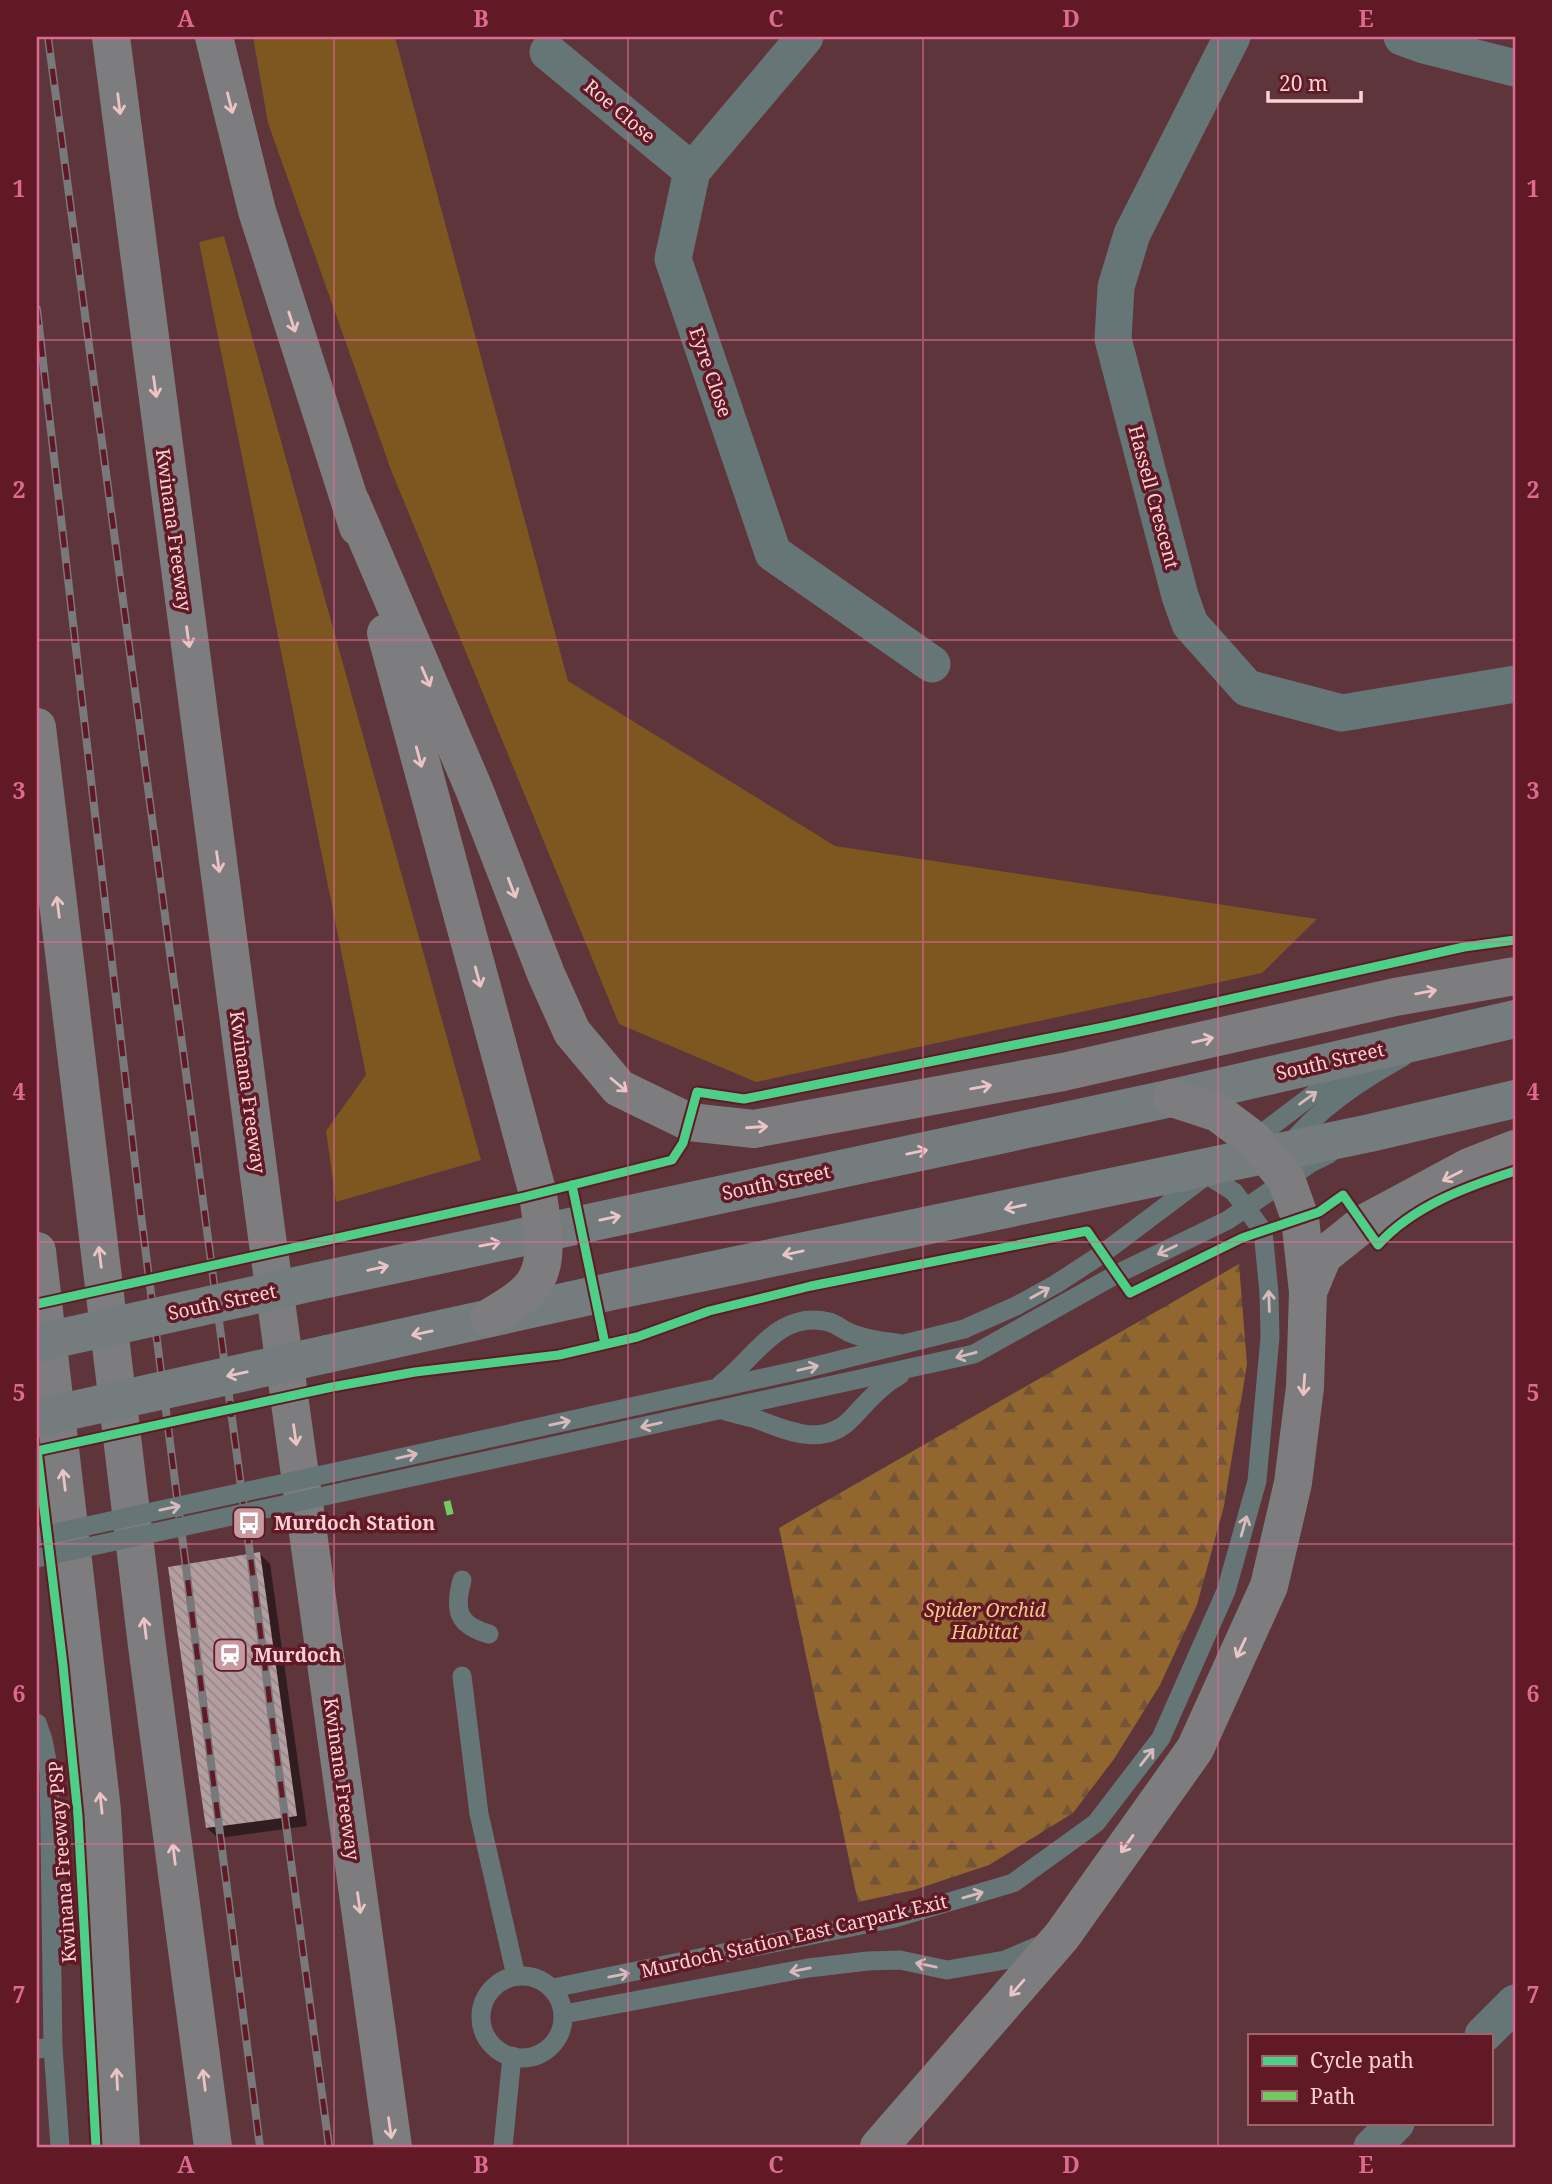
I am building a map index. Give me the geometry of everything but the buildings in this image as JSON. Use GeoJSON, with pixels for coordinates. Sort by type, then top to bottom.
{"type":"FeatureCollection","features":[{"type":"Feature","properties":{"kind":"highway","name":"Kwinana Freeway"},"geometry":{"type":"LineString","coordinates":[[111,37],[265,1222],[393,2147]]}},
{"type":"Feature","properties":{"kind":"highway"},"geometry":{"type":"LineString","coordinates":[[214,37],[257,211],[351,502],[538,1194],[543,1254],[536,1280],[520,1298],[489,1318]]}},
{"type":"Feature","properties":{"kind":"highway"},"geometry":{"type":"LineString","coordinates":[[351,502],[474,789],[546,974],[572,1032],[619,1088],[689,1122],[754,1129],[1063,1072],[1395,997],[1515,976]]}},
{"type":"Feature","properties":{"kind":"highway"},"geometry":{"type":"LineString","coordinates":[[37,727],[145,1632],[213,2147]]}},
{"type":"Feature","properties":{"kind":"highway","name":"South Street"},"geometry":{"type":"LineString","coordinates":[[37,1343],[1172,1098],[1515,1019]]}},
{"type":"Feature","properties":{"kind":"highway"},"geometry":{"type":"LineString","coordinates":[[879,2147],[1062,1936],[1195,1749],[1269,1586],[1293,1483],[1305,1387],[1308,1292],[1300,1218],[1272,1164],[1218,1114],[1172,1098]]}},
{"type":"Feature","properties":{"kind":"highway"},"geometry":{"type":"LineString","coordinates":[[37,1418],[489,1318],[1205,1170],[1272,1164],[1370,1133],[1515,1099]]}},
{"type":"Feature","properties":{"kind":"highway"},"geometry":{"type":"LineString","coordinates":[[1308,1292],[1323,1256],[1363,1224],[1469,1167],[1515,1149]]}},
{"type":"Feature","properties":{"kind":"highway"},"geometry":{"type":"LineString","coordinates":[[37,1251],[102,1810],[121,2147]]}},
{"type":"Feature","properties":{"kind":"street","name":"Eyre Close"},"geometry":{"type":"LineString","coordinates":[[805,37],[692,170],[673,260],[773,553],[932,664]]}},
{"type":"Feature","properties":{"kind":"street","name":"Hassell Crescent"},"geometry":{"type":"LineString","coordinates":[[1232,37],[1132,234],[1116,287],[1113,339],[1176,582],[1190,624],[1247,688],[1342,713],[1515,684]]}},
{"type":"Feature","properties":{"kind":"street"},"geometry":{"type":"LineString","coordinates":[[1402,37],[1515,68]]}},
{"type":"Feature","properties":{"kind":"street","name":"Roe Close"},"geometry":{"type":"LineString","coordinates":[[548,52],[692,170]]}},
{"type":"Feature","properties":{"kind":"street"},"geometry":{"type":"LineString","coordinates":[[1484,2034],[1515,2003]]}},
{"type":"Feature","properties":{"kind":"street"},"geometry":{"type":"LineString","coordinates":[[1372,2147],[1395,2124]]}},
{"type":"Feature","properties":{"kind":"lane"},"geometry":{"type":"LineString","coordinates":[[1272,1164],[1301,1130],[1337,1099],[1385,1067],[1444,1035]]}},
{"type":"Feature","properties":{"kind":"lane"},"geometry":{"type":"LineString","coordinates":[[37,1558],[974,1354],[1117,1274],[1228,1220],[1246,1207],[1323,1087],[1382,1056],[1444,1035]]}},
{"type":"Feature","properties":{"kind":"lane","name":"Murdoch Station East Carpark Exit"},"geometry":{"type":"LineString","coordinates":[[553,1988],[895,1918],[1013,1883],[1096,1823],[1161,1738],[1226,1591],[1257,1481],[1270,1337],[1263,1230],[1272,1164]]}},
{"type":"Feature","properties":{"kind":"lane"},"geometry":{"type":"LineString","coordinates":[[37,1537],[715,1389],[964,1329],[1026,1300],[1094,1260],[1205,1170],[1234,1192],[1263,1230]]}},
{"type":"Feature","properties":{"kind":"lane"},"geometry":{"type":"LineString","coordinates":[[715,1389],[739,1370],[771,1335],[785,1325],[800,1320],[825,1321],[848,1332],[878,1341],[908,1343]]}},
{"type":"Feature","properties":{"kind":"lane"},"geometry":{"type":"LineString","coordinates":[[848,1332],[859,1344],[869,1377],[868,1392],[861,1407]]}},
{"type":"Feature","properties":{"kind":"lane"},"geometry":{"type":"LineString","coordinates":[[760,1348],[754,1363],[752,1380],[758,1402],[762,1411],[774,1423],[789,1432]]}},
{"type":"Feature","properties":{"kind":"lane"},"geometry":{"type":"LineString","coordinates":[[718,1410],[753,1418],[804,1436],[821,1435],[837,1430],[851,1420],[887,1382],[916,1367]]}},
{"type":"Feature","properties":{"kind":"lane"},"geometry":{"type":"LineString","coordinates":[[462,1580],[457,1608],[463,1621],[473,1630],[489,1634]]}},
{"type":"Feature","properties":{"kind":"lane"},"geometry":{"type":"LineString","coordinates":[[462,1676],[479,1814],[516,1976]]}},
{"type":"Feature","properties":{"kind":"lane"},"geometry":{"type":"LineString","coordinates":[[39,1735],[49,1771],[45,2048],[60,2147]]}},
{"type":"Feature","properties":{"kind":"lane"},"geometry":{"type":"LineString","coordinates":[[564,2014],[808,1968],[868,1961],[900,1960],[947,1970],[1005,1960],[1062,1936]]}},
{"type":"Feature","properties":{"kind":"lane"},"geometry":{"type":"LineString","coordinates":[[659,1967],[670,1984],[694,1991]]}},
{"type":"Feature","properties":{"kind":"lane"},"geometry":{"type":"LineString","coordinates":[[516,1976],[542,1980],[553,1988],[561,2000],[564,2014],[557,2039],[549,2049],[524,2058],[499,2051],[489,2041],[483,2029],[481,2015],[484,2001],[491,1989],[503,1980],[516,1976]]}},
{"type":"Feature","properties":{"kind":"lane"},"geometry":{"type":"LineString","coordinates":[[503,2147],[512,2056]]}},
{"type":"Feature","properties":{"kind":"shaded area"},"geometry":{"type":"Polygon","coordinates":[[[253,37],[395,37],[568,681],[835,846],[1317,919],[1262,973],[756,1082],[619,1024],[391,470],[268,123],[253,37]]]}},
{"type":"Feature","properties":{"kind":"shaded area"},"geometry":{"type":"Polygon","coordinates":[[[224,236],[481,1160],[336,1202],[326,1131],[366,1075],[199,242],[224,236]]]}},
{"type":"Feature","properties":{"kind":"green space","name":"Spider Orchid Habitat"},"geometry":{"type":"Polygon","coordinates":[[[1239,1264],[1247,1364],[1224,1506],[1197,1605],[1160,1685],[1114,1759],[1073,1813],[989,1865],[914,1890],[858,1902],[779,1528],[1239,1264]]]}},
{"type":"Feature","properties":{"kind":"railway"},"geometry":{"type":"LineString","coordinates":[[48,37],[329,2147]]}},
{"type":"Feature","properties":{"kind":"railway"},"geometry":{"type":"LineString","coordinates":[[37,309],[141,1215],[260,2147]]}},
{"type":"Feature","properties":{"kind":"marked path"},"geometry":{"type":"LineString","coordinates":[[447,1501],[451,1518]]}},
{"type":"Feature","properties":{"kind":"cycle path"},"geometry":{"type":"LineString","coordinates":[[37,1304],[520,1198],[672,1160],[683,1143],[697,1092],[744,1099],[1109,1026],[1464,947],[1515,940]]}},
{"type":"Feature","properties":{"kind":"cycle path"},"geometry":{"type":"LineString","coordinates":[[37,1451],[332,1387],[415,1372],[559,1355],[637,1337],[709,1311],[811,1286],[1087,1231],[1130,1293],[1242,1238],[1319,1212],[1343,1195],[1378,1245],[1407,1219],[1441,1199],[1515,1171]]}},
{"type":"Feature","properties":{"kind":"cycle path"},"geometry":{"type":"LineString","coordinates":[[572,1185],[605,1344]]}},
{"type":"Feature","properties":{"kind":"cycle path","name":"Kwinana Freeway PSP"},"geometry":{"type":"LineString","coordinates":[[37,1450],[78,1816],[96,2147]]}},
{"type":"Feature","properties":{"kind":"place","name":"Murdoch Station"},"geometry":{"type":"Point","coordinates":[249,1523]}},
{"type":"Feature","properties":{"kind":"place","name":"Murdoch"},"geometry":{"type":"Point","coordinates":[230,1655]}}]}
